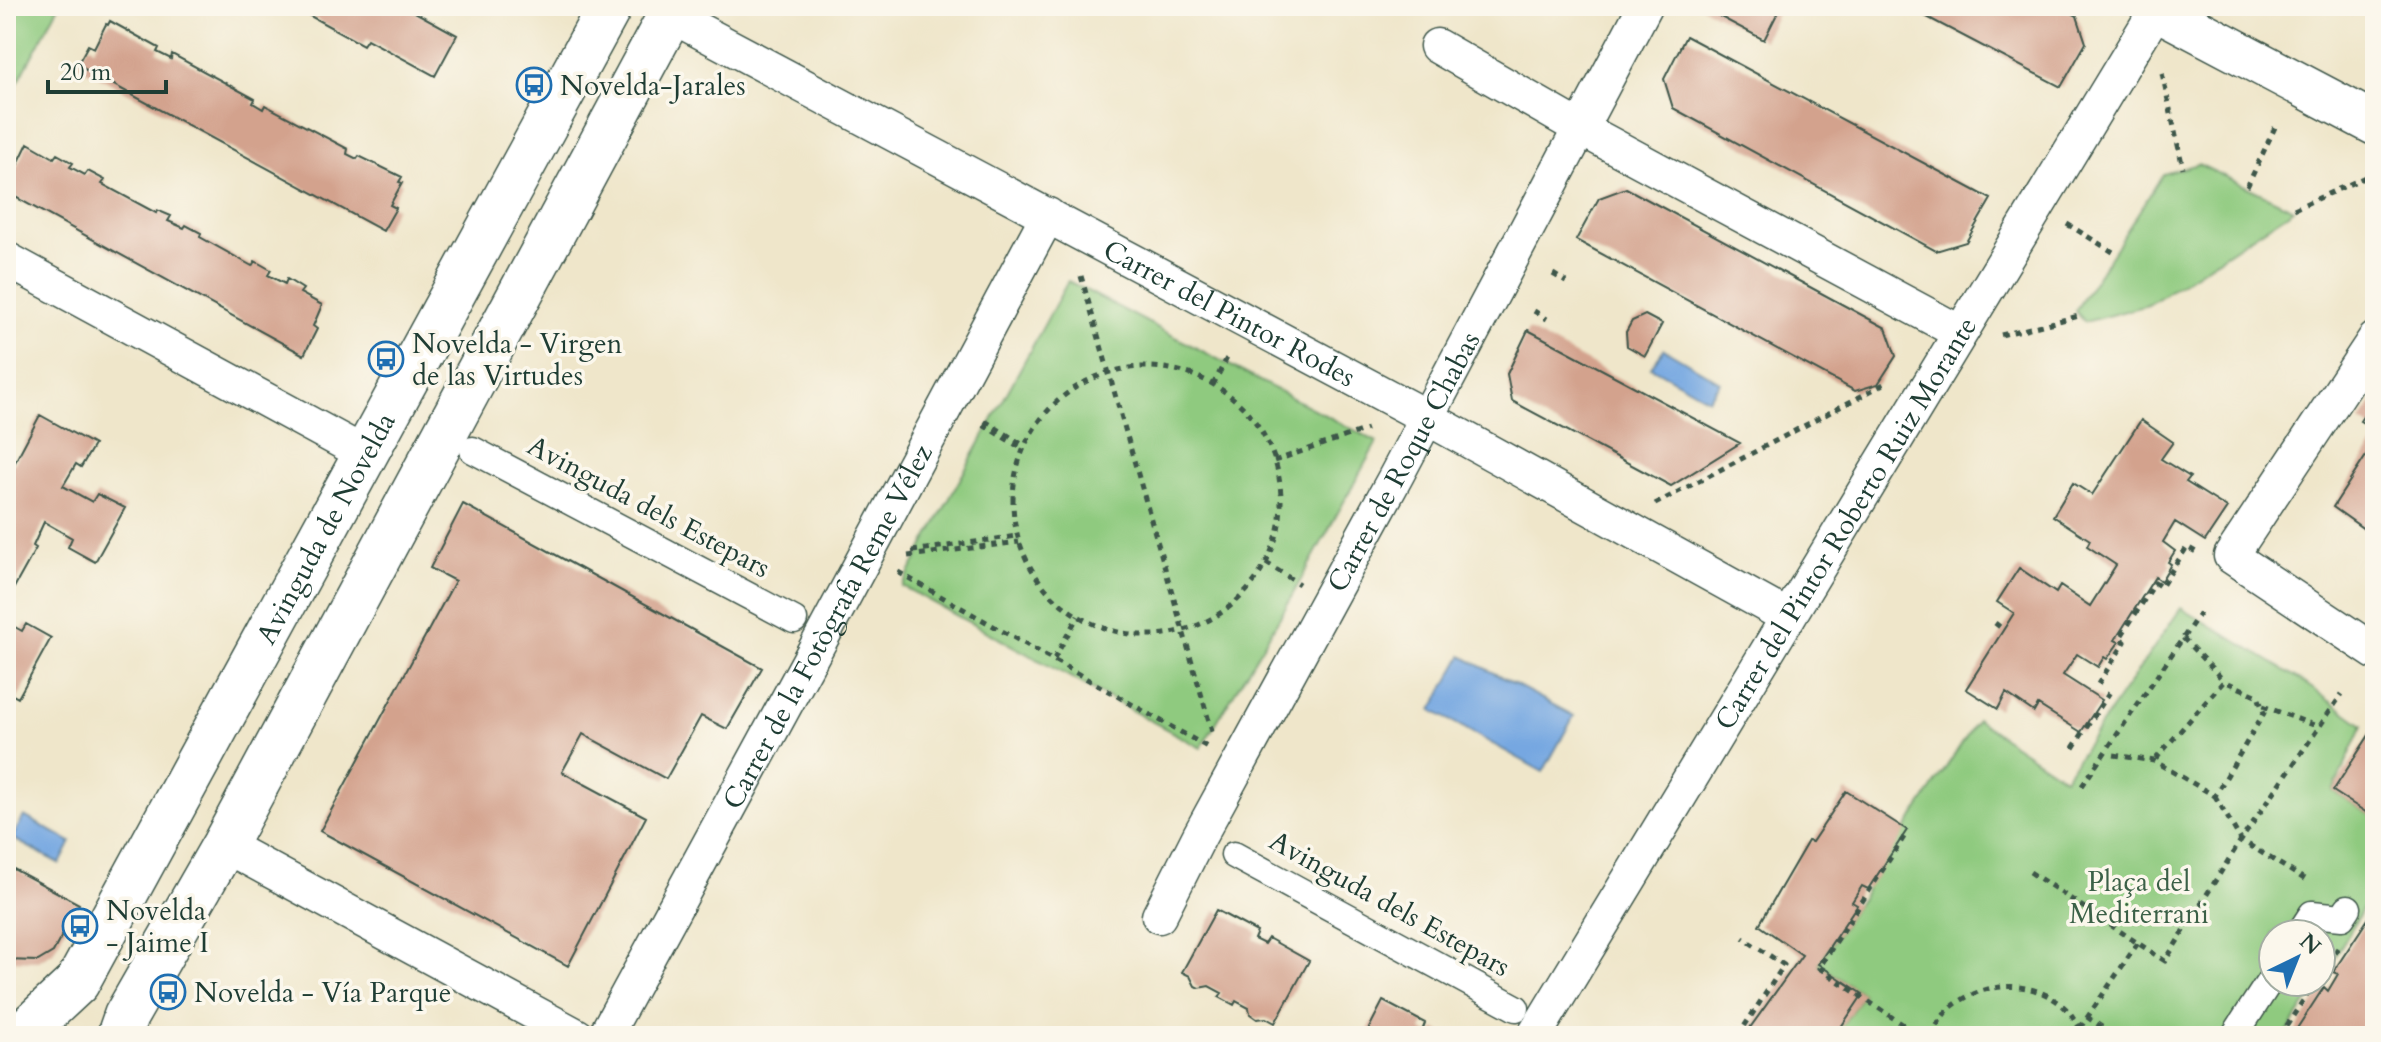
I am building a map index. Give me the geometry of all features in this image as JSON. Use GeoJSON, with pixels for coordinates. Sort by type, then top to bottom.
{"type":"FeatureCollection","features":[{"type":"Feature","properties":{"kind":"main road","name":"Avinguda de Novelda"},"geometry":{"type":"LineString","coordinates":[[20,1036],[77,983],[610,6]]}},
{"type":"Feature","properties":{"kind":"main road","name":"Avinguda de Novelda"},"geometry":{"type":"LineString","coordinates":[[119,1036],[126,1016],[224,845],[673,10]]}},
{"type":"Feature","properties":{"kind":"street","name":"Carrer de Roque Chabas"},"geometry":{"type":"LineString","coordinates":[[1159,916],[1645,6]]}},
{"type":"Feature","properties":{"kind":"street"},"geometry":{"type":"LineString","coordinates":[[2154,8],[2375,124]]}},
{"type":"Feature","properties":{"kind":"street","name":"Carrer del Pintor Roberto Ruiz Morante"},"geometry":{"type":"LineString","coordinates":[[1525,1022],[1974,335],[2154,8]]}},
{"type":"Feature","properties":{"kind":"street","name":"Carrer del Pintor Rodes"},"geometry":{"type":"LineString","coordinates":[[673,10],[1426,417],[1788,617]]}},
{"type":"Feature","properties":{"kind":"street"},"geometry":{"type":"LineString","coordinates":[[1437,46],[1580,128],[1974,335]]}},
{"type":"Feature","properties":{"kind":"street","name":"Carrer de la Fotògrafa Reme Vélez"},"geometry":{"type":"LineString","coordinates":[[605,1036],[1048,215]]}},
{"type":"Feature","properties":{"kind":"street"},"geometry":{"type":"LineString","coordinates":[[6,259],[367,455]]}},
{"type":"Feature","properties":{"kind":"street"},"geometry":{"type":"LineString","coordinates":[[2375,339],[2231,556],[2375,652]]}},
{"type":"Feature","properties":{"kind":"street","name":"Avinguda dels Estepars"},"geometry":{"type":"LineString","coordinates":[[473,450],[794,620]]}},
{"type":"Feature","properties":{"kind":"street"},"geometry":{"type":"LineString","coordinates":[[224,845],[577,1036]]}},
{"type":"Feature","properties":{"kind":"street","name":"Avinguda dels Estepars"},"geometry":{"type":"LineString","coordinates":[[1234,855],[1525,1022]]}},
{"type":"Feature","properties":{"kind":"street"},"geometry":{"type":"LineString","coordinates":[[2309,918],[2312,914],[2342,917],[2348,908]]}},
{"type":"Feature","properties":{"kind":"street"},"geometry":{"type":"LineString","coordinates":[[2234,1036],[2259,998]]}},
{"type":"Feature","properties":{"kind":"path"},"geometry":{"type":"LineString","coordinates":[[2161,70],[2183,168]]}},
{"type":"Feature","properties":{"kind":"path"},"geometry":{"type":"LineString","coordinates":[[2247,187],[2277,123]]}},
{"type":"Feature","properties":{"kind":"path"},"geometry":{"type":"LineString","coordinates":[[2294,209],[2370,175]]}},
{"type":"Feature","properties":{"kind":"path"},"geometry":{"type":"LineString","coordinates":[[2059,220],[2113,252]]}},
{"type":"Feature","properties":{"kind":"path"},"geometry":{"type":"LineString","coordinates":[[1079,271],[1214,740]]}},
{"type":"Feature","properties":{"kind":"path"},"geometry":{"type":"LineString","coordinates":[[1553,274],[1566,282]]}},
{"type":"Feature","properties":{"kind":"path"},"geometry":{"type":"LineString","coordinates":[[1534,311],[1547,319]]}},
{"type":"Feature","properties":{"kind":"path"},"geometry":{"type":"LineString","coordinates":[[1974,335],[2079,316]]}},
{"type":"Feature","properties":{"kind":"path"},"geometry":{"type":"LineString","coordinates":[[1213,385],[1229,353]]}},
{"type":"Feature","properties":{"kind":"path"},"geometry":{"type":"LineString","coordinates":[[1161,367],[1203,378],[1239,403],[1266,437],[1281,481],[1280,527],[1266,563],[1233,606],[1192,628],[1146,636],[1103,628],[1078,616],[1065,608],[1035,575],[1018,539],[1013,493],[1024,448],[1044,413],[1077,385],[1109,373],[1161,367]]}},
{"type":"Feature","properties":{"kind":"path"},"geometry":{"type":"LineString","coordinates":[[1654,504],[1886,383]]}},
{"type":"Feature","properties":{"kind":"path"},"geometry":{"type":"LineString","coordinates":[[984,423],[1024,448]]}},
{"type":"Feature","properties":{"kind":"path"},"geometry":{"type":"LineString","coordinates":[[1274,461],[1370,428]]}},
{"type":"Feature","properties":{"kind":"path"},"geometry":{"type":"LineString","coordinates":[[910,553],[1018,539]]}},
{"type":"Feature","properties":{"kind":"path"},"geometry":{"type":"LineString","coordinates":[[1266,563],[1301,586]]}},
{"type":"Feature","properties":{"kind":"path"},"geometry":{"type":"LineString","coordinates":[[898,572],[1210,749]]}},
{"type":"Feature","properties":{"kind":"path"},"geometry":{"type":"LineString","coordinates":[[2098,684],[2125,642],[2120,638],[2155,583],[2161,587]]}},
{"type":"Feature","properties":{"kind":"path"},"geometry":{"type":"LineString","coordinates":[[2082,786],[2200,613]]}},
{"type":"Feature","properties":{"kind":"path"},"geometry":{"type":"LineString","coordinates":[[1054,659],[1078,616]]}},
{"type":"Feature","properties":{"kind":"path"},"geometry":{"type":"LineString","coordinates":[[1995,623],[2004,630]]}},
{"type":"Feature","properties":{"kind":"path"},"geometry":{"type":"LineString","coordinates":[[2183,638],[2224,681],[2258,696],[2264,713],[2215,796]]}},
{"type":"Feature","properties":{"kind":"path"},"geometry":{"type":"LineString","coordinates":[[2154,761],[2224,681]]}},
{"type":"Feature","properties":{"kind":"path"},"geometry":{"type":"LineString","coordinates":[[2073,748],[2110,692]]}},
{"type":"Feature","properties":{"kind":"path"},"geometry":{"type":"LineString","coordinates":[[2030,872],[2165,961],[2241,840],[2342,694]]}},
{"type":"Feature","properties":{"kind":"path"},"geometry":{"type":"LineString","coordinates":[[2262,705],[2319,727]]}},
{"type":"Feature","properties":{"kind":"path"},"geometry":{"type":"LineString","coordinates":[[2114,755],[2154,761],[2215,796],[2241,840],[2301,877]]}},
{"type":"Feature","properties":{"kind":"path"},"geometry":{"type":"LineString","coordinates":[[1904,837],[1819,968],[1905,1026]]}},
{"type":"Feature","properties":{"kind":"path"},"geometry":{"type":"LineString","coordinates":[[1738,1036],[1784,965],[1743,938]]}},
{"type":"Feature","properties":{"kind":"path"},"geometry":{"type":"LineString","coordinates":[[2079,1028],[2138,943]]}},
{"type":"Feature","properties":{"kind":"path"},"geometry":{"type":"LineString","coordinates":[[1931,1036],[1945,1012],[1968,995],[1994,986],[2023,986],[2050,996],[2071,1015],[2084,1036]]}},
{"type":"Feature","properties":{"kind":"path"},"geometry":{"type":"LineString","coordinates":[[2280,1036],[2304,998]]}},
{"type":"Feature","properties":{"kind":"path"},"geometry":{"type":"LineString","coordinates":[[2087,1017],[2115,1036]]}},
{"type":"Feature","properties":{"kind":"green space"},"geometry":{"type":"Polygon","coordinates":[[[6,6],[59,6],[6,104],[6,6]]]}},
{"type":"Feature","properties":{"kind":"green space"},"geometry":{"type":"Polygon","coordinates":[[[2198,164],[2294,209],[2148,305],[2085,322],[2075,311],[2163,174],[2198,164]]]}},
{"type":"Feature","properties":{"kind":"green space"},"geometry":{"type":"Polygon","coordinates":[[[1068,281],[1377,442],[1283,612],[1201,748],[902,586],[1068,281]]]}},
{"type":"Feature","properties":{"kind":"green space","name":"Plaça del Mediterrani"},"geometry":{"type":"Polygon","coordinates":[[[2181,608],[2299,679],[2363,725],[2333,791],[2375,818],[2375,911],[2365,905],[2337,953],[2337,918],[2257,918],[2257,998],[2310,998],[2285,1036],[1835,1036],[1863,994],[1818,964],[1977,720],[2064,778],[2181,608]]]}},
{"type":"Feature","properties":{"kind":"water"},"geometry":{"type":"Polygon","coordinates":[[[1664,349],[1720,382],[1708,399],[1651,367],[1664,349]]]}},
{"type":"Feature","properties":{"kind":"water"},"geometry":{"type":"Polygon","coordinates":[[[1462,656],[1574,716],[1543,772],[1432,710],[1462,656]]]}},
{"type":"Feature","properties":{"kind":"water"},"geometry":{"type":"Polygon","coordinates":[[[24,816],[71,842],[60,864],[12,838],[24,816]]]}},
{"type":"Feature","properties":{"kind":"building"},"geometry":{"type":"Polygon","coordinates":[[[292,6],[404,6],[457,35],[435,76],[367,39],[363,45],[292,6]]]}},
{"type":"Feature","properties":{"kind":"building"},"geometry":{"type":"Polygon","coordinates":[[[1700,6],[1781,6],[1764,40],[1700,6]]]}},
{"type":"Feature","properties":{"kind":"building"},"geometry":{"type":"Polygon","coordinates":[[[1906,6],[2059,6],[2077,16],[2086,43],[2061,87],[1906,6]]]}},
{"type":"Feature","properties":{"kind":"building"},"geometry":{"type":"Polygon","coordinates":[[[110,21],[159,48],[157,52],[171,59],[172,54],[255,99],[253,103],[263,109],[265,105],[348,149],[347,154],[357,159],[359,156],[402,177],[390,205],[396,208],[383,231],[77,65],[88,45],[94,48],[110,21]]]}},
{"type":"Feature","properties":{"kind":"building"},"geometry":{"type":"Polygon","coordinates":[[[1686,36],[1991,199],[1966,242],[1936,251],[1673,108],[1664,79],[1686,36]]]}},
{"type":"Feature","properties":{"kind":"building"},"geometry":{"type":"Polygon","coordinates":[[[28,143],[54,158],[57,154],[73,163],[70,167],[85,175],[88,171],[105,180],[102,184],[156,213],[157,210],[171,216],[168,221],[201,233],[200,237],[252,266],[255,261],[271,270],[268,275],[285,284],[287,279],[303,289],[300,293],[322,305],[313,326],[317,329],[304,355],[6,192],[6,176],[12,165],[16,168],[28,143]]]}},
{"type":"Feature","properties":{"kind":"building"},"geometry":{"type":"Polygon","coordinates":[[[1626,188],[1886,328],[1896,356],[1878,384],[1855,391],[1576,240],[1599,198],[1626,188]]]}},
{"type":"Feature","properties":{"kind":"building"},"geometry":{"type":"Polygon","coordinates":[[[1645,315],[1662,324],[1645,356],[1627,346],[1626,332],[1632,321],[1645,315]]]}},
{"type":"Feature","properties":{"kind":"building"},"geometry":{"type":"Polygon","coordinates":[[[1528,330],[1740,443],[1671,486],[1512,401],[1507,374],[1528,330]]]}},
{"type":"Feature","properties":{"kind":"building"},"geometry":{"type":"Polygon","coordinates":[[[2375,399],[2375,430],[2360,421],[2375,399]]]}},
{"type":"Feature","properties":{"kind":"building"},"geometry":{"type":"Polygon","coordinates":[[[40,415],[94,445],[81,467],[76,464],[63,486],[92,502],[97,494],[125,508],[95,562],[68,547],[72,538],[44,522],[33,546],[36,548],[10,595],[6,593],[6,468],[10,461],[14,464],[40,415]]]}},
{"type":"Feature","properties":{"kind":"building"},"geometry":{"type":"Polygon","coordinates":[[[2141,420],[2173,442],[2161,459],[2190,477],[2186,482],[2227,508],[2205,541],[2175,522],[2163,542],[2175,551],[2168,562],[2171,564],[2161,581],[2155,577],[2115,640],[2119,642],[2107,659],[2104,657],[2098,667],[2077,654],[2063,675],[2102,700],[2081,732],[2038,705],[2034,712],[2006,693],[1998,709],[1966,689],[2014,613],[1997,602],[2019,568],[2056,593],[2060,586],[2090,606],[2116,565],[2087,546],[2090,540],[2053,516],[2073,483],[2092,495],[2141,420]]]}},
{"type":"Feature","properties":{"kind":"building"},"geometry":{"type":"Polygon","coordinates":[[[2375,442],[2375,514],[2364,529],[2333,507],[2375,442]]]}},
{"type":"Feature","properties":{"kind":"building"},"geometry":{"type":"Polygon","coordinates":[[[463,504],[762,668],[727,729],[701,716],[666,779],[583,734],[562,772],[646,817],[568,966],[320,831],[455,581],[430,568],[463,504]]]}},
{"type":"Feature","properties":{"kind":"building"},"geometry":{"type":"Polygon","coordinates":[[[6,622],[22,631],[26,624],[51,638],[18,698],[7,692],[11,686],[6,684],[6,622]]]}},
{"type":"Feature","properties":{"kind":"building"},"geometry":{"type":"Polygon","coordinates":[[[2375,726],[2375,818],[2333,791],[2375,726]]]}},
{"type":"Feature","properties":{"kind":"building"},"geometry":{"type":"Polygon","coordinates":[[[1846,791],[1907,830],[1868,889],[1862,886],[1852,902],[1857,905],[1818,964],[1863,994],[1835,1036],[1750,1036],[1747,1032],[1802,955],[1759,925],[1808,841],[1812,842],[1846,791]]]}},
{"type":"Feature","properties":{"kind":"building"},"geometry":{"type":"Polygon","coordinates":[[[6,865],[79,904],[53,952],[38,961],[6,960],[6,865]]]}},
{"type":"Feature","properties":{"kind":"building"},"geometry":{"type":"Polygon","coordinates":[[[1216,910],[1257,932],[1254,939],[1264,944],[1268,938],[1309,961],[1275,1023],[1266,1018],[1257,1019],[1250,1014],[1249,1008],[1219,997],[1222,993],[1209,986],[1195,986],[1190,976],[1182,972],[1216,910]]]}},
{"type":"Feature","properties":{"kind":"building"},"geometry":{"type":"Polygon","coordinates":[[[2372,913],[2375,915],[2375,1036],[2292,1036],[2317,998],[2337,998],[2337,966],[2372,913]]]}},
{"type":"Feature","properties":{"kind":"building"},"geometry":{"type":"Polygon","coordinates":[[[1383,1001],[1425,1023],[1422,1031],[1432,1035],[1435,1029],[1449,1036],[1365,1036],[1383,1001]]]}},
{"type":"Feature","properties":{"kind":"place","name":"Novelda-Jarales"},"geometry":{"type":"Point","coordinates":[534,85]}},
{"type":"Feature","properties":{"kind":"place","name":"Novelda - Virgen de las Virtudes"},"geometry":{"type":"Point","coordinates":[386,359]}},
{"type":"Feature","properties":{"kind":"place","name":"Novelda - Jaime I"},"geometry":{"type":"Point","coordinates":[80,926]}},
{"type":"Feature","properties":{"kind":"place","name":"Novelda - Vía Parque"},"geometry":{"type":"Point","coordinates":[168,992]}}]}
